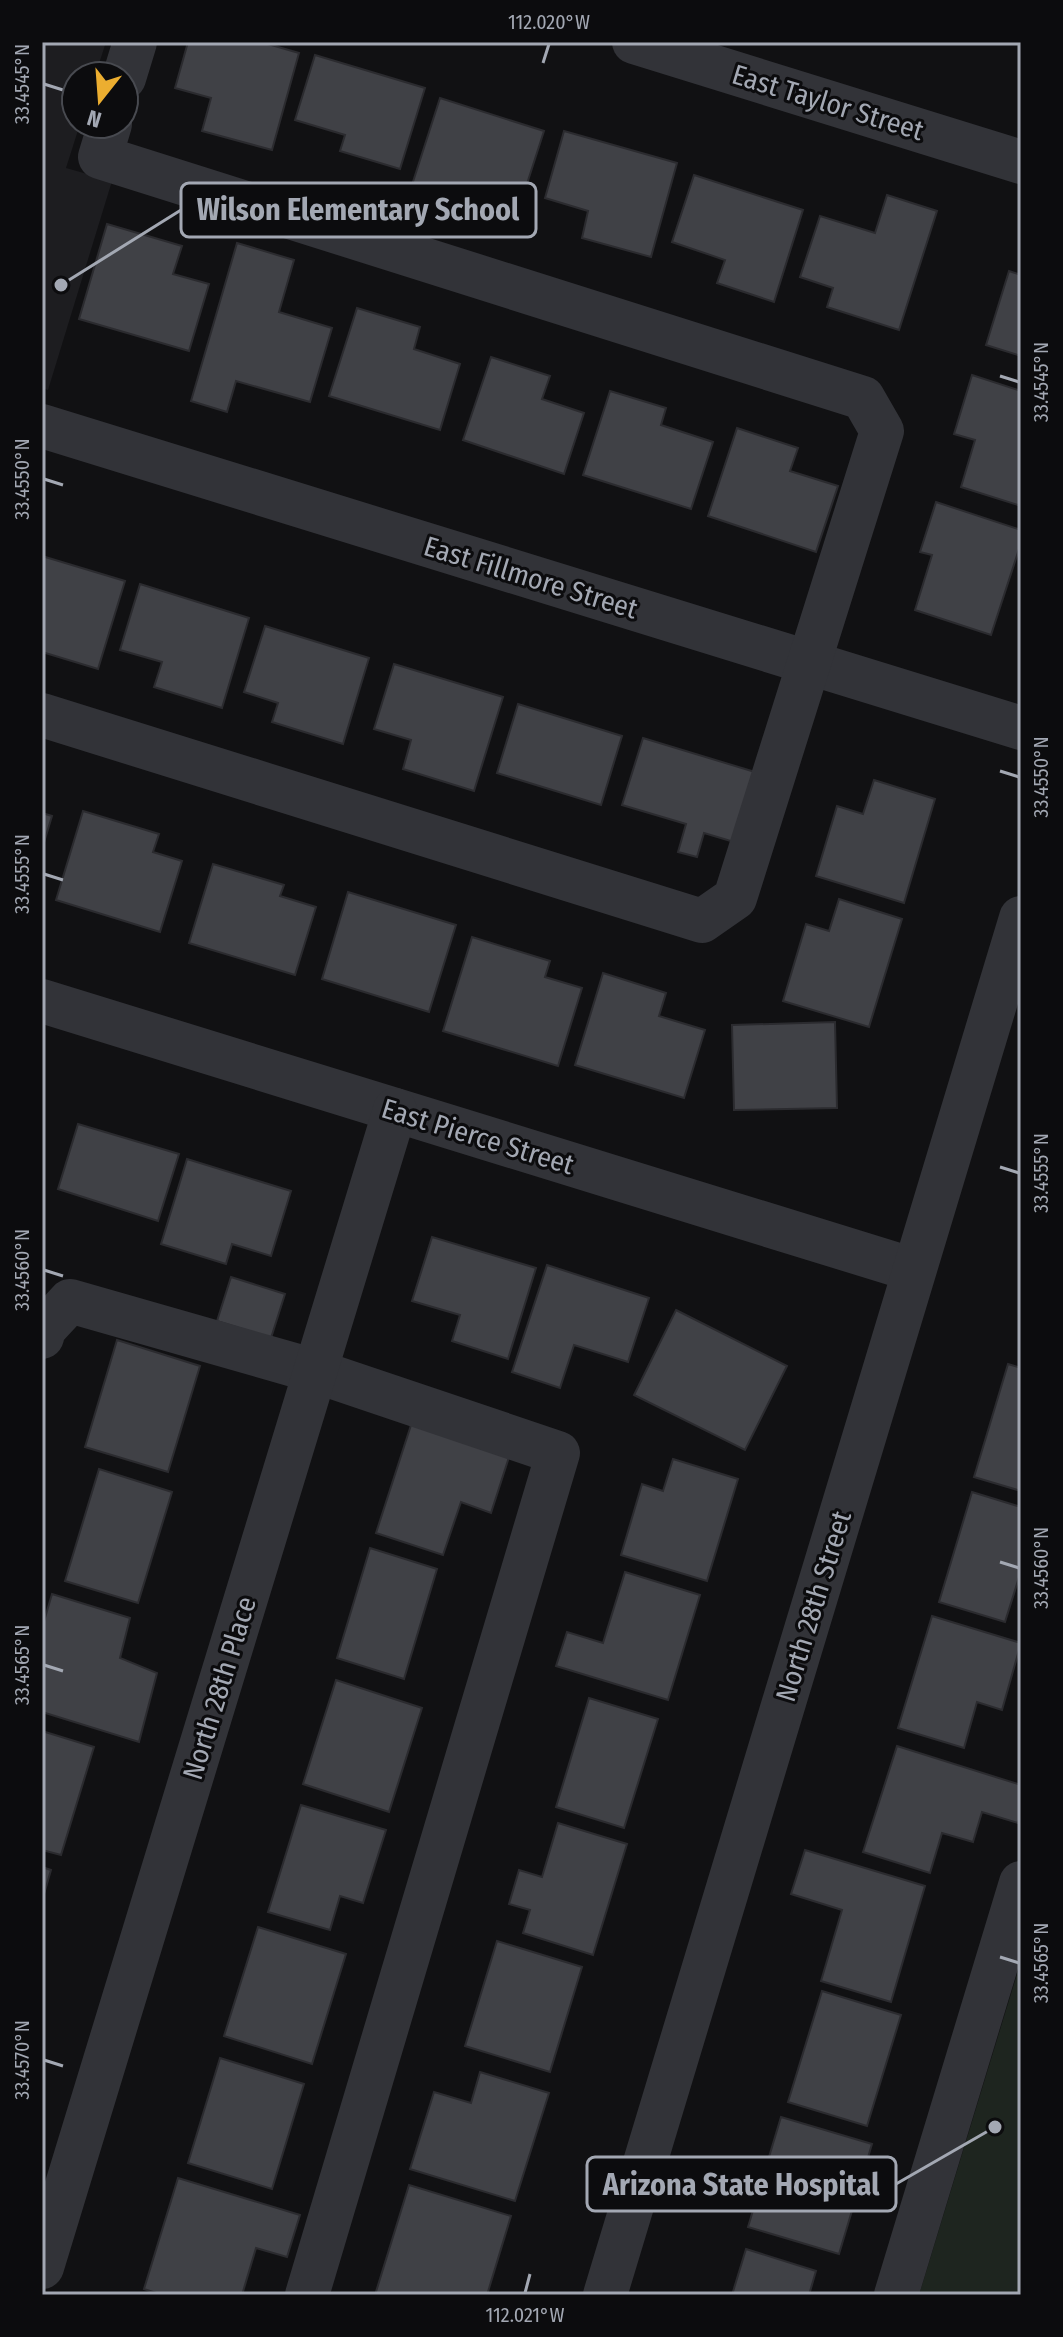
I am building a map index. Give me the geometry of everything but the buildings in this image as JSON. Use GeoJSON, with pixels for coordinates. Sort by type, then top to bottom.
{"type":"FeatureCollection","features":[{"type":"Feature","properties":{"kind":"street","name":"East Taylor Street"},"geometry":{"type":"LineString","coordinates":[[634,42],[1021,162]]}},
{"type":"Feature","properties":{"kind":"street"},"geometry":{"type":"LineString","coordinates":[[42,715],[702,921],[735,898],[882,431],[863,398],[100,157],[105,140]]}},
{"type":"Feature","properties":{"kind":"street","name":"East Fillmore Street"},"geometry":{"type":"LineString","coordinates":[[42,426],[1021,728]]}},
{"type":"Feature","properties":{"kind":"street","name":"North 28th Street"},"geometry":{"type":"LineString","coordinates":[[605,2295],[1021,918]]}},
{"type":"Feature","properties":{"kind":"street","name":"East Pierce Street"},"geometry":{"type":"LineString","coordinates":[[42,1001],[914,1270]]}},
{"type":"Feature","properties":{"kind":"street","name":"North 28th Place"},"geometry":{"type":"LineString","coordinates":[[42,2267],[395,1110]]}},
{"type":"Feature","properties":{"kind":"street"},"geometry":{"type":"LineString","coordinates":[[42,1337],[44,1329],[70,1301],[315,1371],[558,1453],[307,2295]]}},
{"type":"Feature","properties":{"kind":"street"},"geometry":{"type":"LineString","coordinates":[[896,2295],[1021,1883]]}},
{"type":"Feature","properties":{"kind":"shaded area"},"geometry":{"type":"Polygon","coordinates":[[[42,42],[106,42],[100,60],[60,60],[60,140],[75,140],[66,168],[112,181],[48,390],[42,388],[42,42]]]}},
{"type":"Feature","properties":{"kind":"shaded area"},"geometry":{"type":"Polygon","coordinates":[[[1021,1961],[1021,2295],[919,2295],[1021,1961]]]}},
{"type":"Feature","properties":{"kind":"place","name":"Wilson Elementary School"},"geometry":{"type":"Point","coordinates":[61,285]}},
{"type":"Feature","properties":{"kind":"place","name":"Arizona State Hospital"},"geometry":{"type":"Point","coordinates":[995,2127]}}]}
